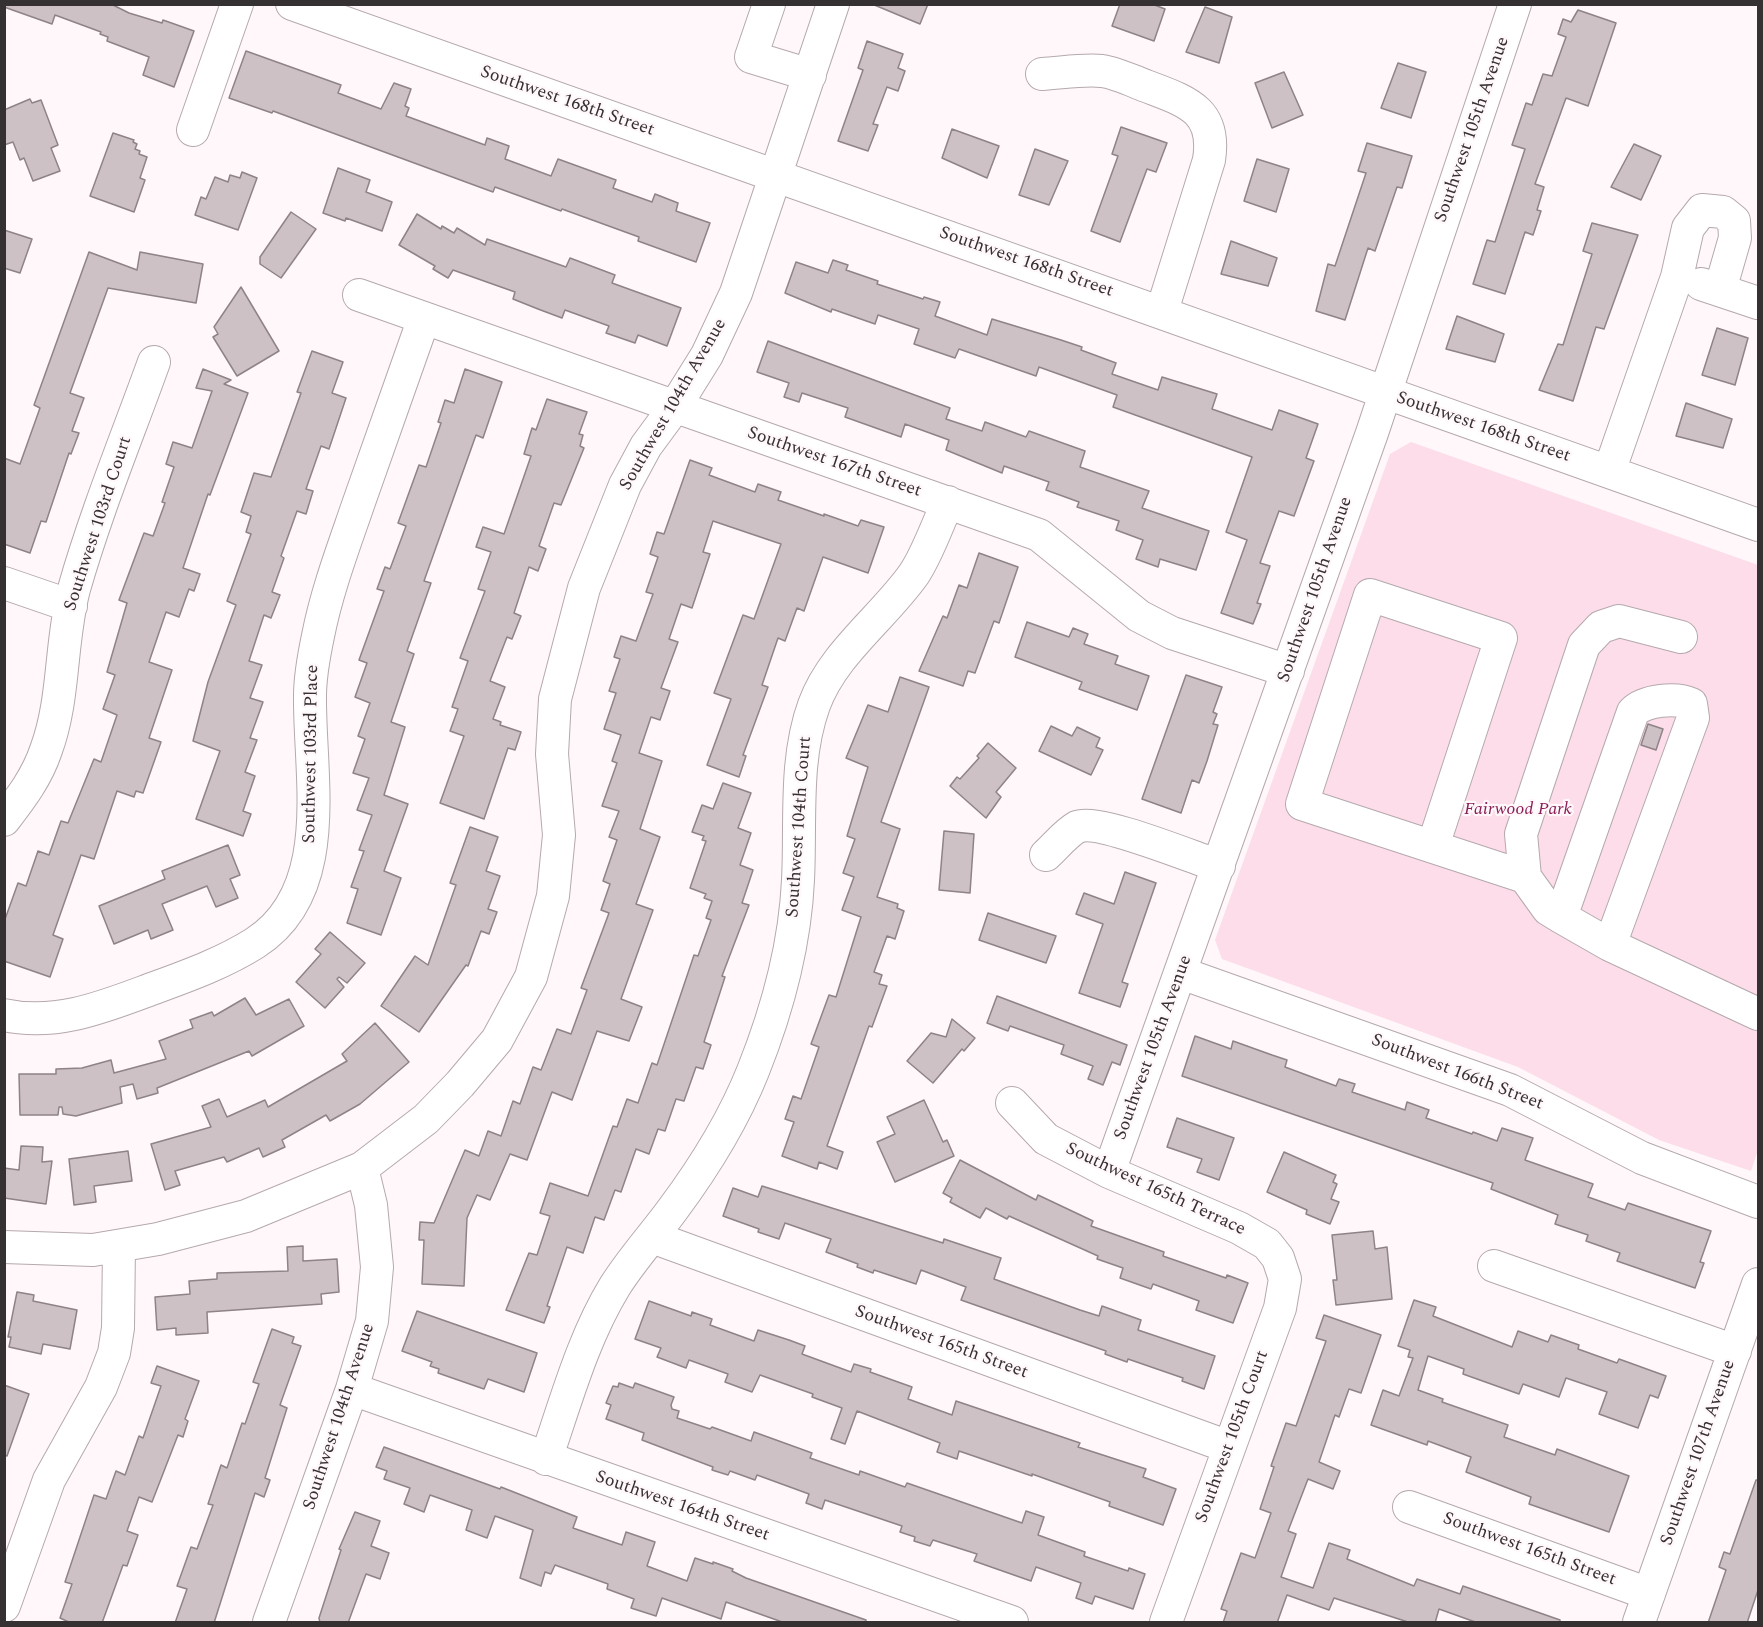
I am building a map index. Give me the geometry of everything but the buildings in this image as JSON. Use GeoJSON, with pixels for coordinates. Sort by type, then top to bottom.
{"type":"FeatureCollection","features":[{"type":"Feature","properties":{"kind":"street"},"geometry":{"type":"LineString","coordinates":[[193,130],[237,4]]}},
{"type":"Feature","properties":{"kind":"street","name":"Southwest 168th Street"},"geometry":{"type":"LineString","coordinates":[[292,4],[1162,311],[1385,393],[1758,525]]}},
{"type":"Feature","properties":{"kind":"street"},"geometry":{"type":"LineString","coordinates":[[769,4],[751,57],[810,75]]}},
{"type":"Feature","properties":{"kind":"street","name":"Southwest 104th Avenue"},"geometry":{"type":"LineString","coordinates":[[269,1623],[352,1389],[372,1321],[378,1283],[371,1205],[362,1168],[426,1119],[460,1084],[497,1040],[531,977],[549,920],[557,873],[558,835],[552,728],[561,669],[584,588],[625,484],[646,446],[674,408],[722,325],[736,293],[833,4]]}},
{"type":"Feature","properties":{"kind":"street","name":"Southwest 105th Avenue"},"geometry":{"type":"LineString","coordinates":[[1109,1172],[1385,393],[1515,4]]}},
{"type":"Feature","properties":{"kind":"street"},"geometry":{"type":"LineString","coordinates":[[1042,74],[1102,71],[1139,83],[1194,108],[1211,135],[1209,160],[1162,311]]}},
{"type":"Feature","properties":{"kind":"street"},"geometry":{"type":"LineString","coordinates":[[1609,472],[1677,276],[1688,228],[1696,214],[1707,209],[1723,212],[1734,221],[1735,238],[1719,290]]}},
{"type":"Feature","properties":{"kind":"street"},"geometry":{"type":"LineString","coordinates":[[1677,276],[1758,303]]}},
{"type":"Feature","properties":{"kind":"street","name":"Southwest 167th Street"},"geometry":{"type":"LineString","coordinates":[[359,296],[1040,535],[1126,607],[1162,628],[1288,672]]}},
{"type":"Feature","properties":{"kind":"street","name":"Southwest 103rd Place"},"geometry":{"type":"LineString","coordinates":[[4,1015],[36,1020],[67,1016],[196,972],[255,943],[278,923],[299,889],[309,856],[312,834],[310,693],[318,635],[331,583],[424,318]]}},
{"type":"Feature","properties":{"kind":"street","name":"Southwest 103rd Court"},"geometry":{"type":"LineString","coordinates":[[4,820],[29,786],[46,749],[54,721],[70,606],[90,541],[154,362]]}},
{"type":"Feature","properties":{"kind":"street","name":"Southwest 104th Court"},"geometry":{"type":"LineString","coordinates":[[546,1459],[578,1368],[603,1309],[625,1271],[697,1177],[719,1141],[746,1087],[770,1023],[785,970],[794,917],[798,883],[802,757],[814,705],[840,661],[915,573],[948,502]]}},
{"type":"Feature","properties":{"kind":"street"},"geometry":{"type":"LineString","coordinates":[[4,583],[70,606]]}},
{"type":"Feature","properties":{"kind":"street"},"geometry":{"type":"LineString","coordinates":[[1433,846],[1501,638],[1370,595],[1302,804],[1525,876]]}},
{"type":"Feature","properties":{"kind":"street"},"geometry":{"type":"LineString","coordinates":[[1681,637],[1619,621],[1601,627],[1584,645],[1521,834],[1525,876],[1548,909],[1561,917],[1610,945],[1758,1014]]}},
{"type":"Feature","properties":{"kind":"street"},"geometry":{"type":"LineString","coordinates":[[1561,917],[1633,712],[1639,705],[1681,699],[1691,704],[1693,718],[1610,945]]}},
{"type":"Feature","properties":{"kind":"street"},"geometry":{"type":"LineString","coordinates":[[1046,855],[1078,827],[1088,826],[1113,830],[1219,866]]}},
{"type":"Feature","properties":{"kind":"street","name":"Southwest 166th Street"},"geometry":{"type":"LineString","coordinates":[[1181,973],[1510,1090],[1642,1158],[1758,1202]]}},
{"type":"Feature","properties":{"kind":"street","name":"Southwest 165th Terrace"},"geometry":{"type":"LineString","coordinates":[[1012,1103],[1046,1139],[1109,1172],[1250,1233],[1273,1251]]}},
{"type":"Feature","properties":{"kind":"street"},"geometry":{"type":"LineString","coordinates":[[4,1247],[59,1250],[119,1246],[193,1231],[246,1216],[362,1168]]}},
{"type":"Feature","properties":{"kind":"street","name":"Southwest 165th Street"},"geometry":{"type":"LineString","coordinates":[[652,1237],[1229,1448]]}},
{"type":"Feature","properties":{"kind":"street"},"geometry":{"type":"LineString","coordinates":[[4,1606],[49,1480],[101,1387],[114,1353],[118,1328],[119,1246]]}},
{"type":"Feature","properties":{"kind":"street","name":"Southwest 105th Court"},"geometry":{"type":"LineString","coordinates":[[1166,1623],[1284,1292],[1282,1268],[1273,1251]]}},
{"type":"Feature","properties":{"kind":"street"},"geometry":{"type":"LineString","coordinates":[[1494,1266],[1745,1341]]}},
{"type":"Feature","properties":{"kind":"street","name":"Southwest 107th Avenue"},"geometry":{"type":"LineString","coordinates":[[1639,1623],[1745,1341],[1758,1284]]}},
{"type":"Feature","properties":{"kind":"street","name":"Southwest 164th Street"},"geometry":{"type":"LineString","coordinates":[[352,1389],[1012,1623]]}},
{"type":"Feature","properties":{"kind":"street","name":"Southwest 165th Street"},"geometry":{"type":"LineString","coordinates":[[1409,1507],[1649,1594]]}},
{"type":"Feature","properties":{"kind":"green space","name":"Fairwood Park"},"geometry":{"type":"Polygon","coordinates":[[[1411,442],[1758,565],[1758,1150],[1751,1171],[1659,1140],[1518,1067],[1222,959],[1215,940],[1390,454],[1411,442]]]}}]}
